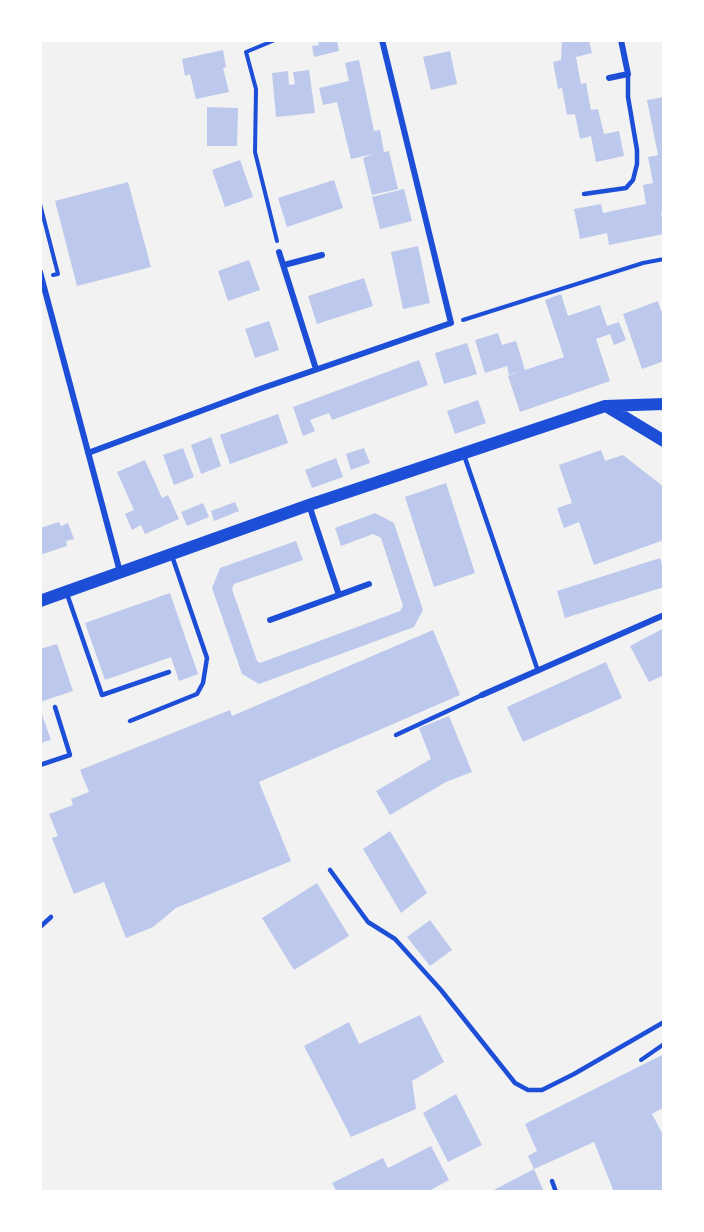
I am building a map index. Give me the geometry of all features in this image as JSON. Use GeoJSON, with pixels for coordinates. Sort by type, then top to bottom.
{"type":"FeatureCollection","features":[{"type":"Feature","properties":{"kind":"main road"},"geometry":{"type":"LineString","coordinates":[[40,601],[309,505],[605,406],[663,404]]}},
{"type":"Feature","properties":{"kind":"main road"},"geometry":{"type":"LineString","coordinates":[[605,406],[663,441]]}},
{"type":"Feature","properties":{"kind":"street"},"geometry":{"type":"LineString","coordinates":[[88,453],[316,369],[451,323],[382,40]]}},
{"type":"Feature","properties":{"kind":"street"},"geometry":{"type":"LineString","coordinates":[[609,78],[628,74],[621,40]]}},
{"type":"Feature","properties":{"kind":"street"},"geometry":{"type":"LineString","coordinates":[[279,252],[316,369]]}},
{"type":"Feature","properties":{"kind":"street"},"geometry":{"type":"LineString","coordinates":[[284,265],[322,255]]}},
{"type":"Feature","properties":{"kind":"street"},"geometry":{"type":"LineString","coordinates":[[41,275],[120,572]]}},
{"type":"Feature","properties":{"kind":"street"},"geometry":{"type":"LineString","coordinates":[[309,505],[339,595]]}},
{"type":"Feature","properties":{"kind":"street"},"geometry":{"type":"LineString","coordinates":[[270,620],[369,584]]}},
{"type":"Feature","properties":{"kind":"street"},"geometry":{"type":"LineString","coordinates":[[482,695],[663,615]]}},
{"type":"Feature","properties":{"kind":"lane"},"geometry":{"type":"LineString","coordinates":[[584,194],[626,188],[633,180],[637,164],[637,150],[628,97],[628,74]]}},
{"type":"Feature","properties":{"kind":"lane"},"geometry":{"type":"LineString","coordinates":[[463,453],[538,671]]}},
{"type":"Feature","properties":{"kind":"lane"},"geometry":{"type":"LineString","coordinates":[[130,721],[197,694],[203,683],[207,658],[171,554]]}},
{"type":"Feature","properties":{"kind":"lane"},"geometry":{"type":"LineString","coordinates":[[66,591],[102,695],[169,672]]}},
{"type":"Feature","properties":{"kind":"lane"},"geometry":{"type":"LineString","coordinates":[[396,735],[482,695]]}},
{"type":"Feature","properties":{"kind":"lane"},"geometry":{"type":"LineString","coordinates":[[40,765],[70,755],[55,707]]}},
{"type":"Feature","properties":{"kind":"lane"},"geometry":{"type":"LineString","coordinates":[[330,870],[368,922],[395,939],[441,990],[514,1083],[528,1090],[542,1090],[663,1022]]}},
{"type":"Feature","properties":{"kind":"lane"},"geometry":{"type":"LineString","coordinates":[[40,927],[51,917]]}},
{"type":"Feature","properties":{"kind":"lane"},"geometry":{"type":"LineString","coordinates":[[552,1181],[556,1191]]}},
{"type":"Feature","properties":{"kind":"path"},"geometry":{"type":"LineString","coordinates":[[275,40],[246,52],[256,89],[255,152],[279,252]]}},
{"type":"Feature","properties":{"kind":"path"},"geometry":{"type":"LineString","coordinates":[[40,204],[58,274],[41,275]]}},
{"type":"Feature","properties":{"kind":"path"},"geometry":{"type":"LineString","coordinates":[[451,323],[643,263],[663,260]]}},
{"type":"Feature","properties":{"kind":"path"},"geometry":{"type":"LineString","coordinates":[[641,1060],[663,1044]]}},
{"type":"Feature","properties":{"kind":"building"},"geometry":{"type":"Polygon","coordinates":[[[318,40],[337,40],[339,51],[314,57],[312,46],[319,45],[318,40]]]}},
{"type":"Feature","properties":{"kind":"building"},"geometry":{"type":"Polygon","coordinates":[[[562,40],[589,40],[592,53],[576,57],[581,84],[586,83],[591,110],[598,109],[604,134],[619,131],[624,156],[596,162],[591,136],[580,139],[575,114],[567,115],[562,88],[558,89],[553,62],[561,60],[562,40]]]}},
{"type":"Feature","properties":{"kind":"building"},"geometry":{"type":"Polygon","coordinates":[[[223,50],[226,67],[223,68],[229,92],[196,99],[190,74],[185,76],[182,59],[223,50]]]}},
{"type":"Feature","properties":{"kind":"building"},"geometry":{"type":"Polygon","coordinates":[[[450,51],[457,84],[431,90],[423,57],[450,51]]]}},
{"type":"Feature","properties":{"kind":"building"},"geometry":{"type":"Polygon","coordinates":[[[359,60],[374,131],[380,130],[384,152],[389,151],[398,189],[372,195],[363,158],[373,154],[351,159],[337,102],[323,105],[319,88],[349,81],[345,63],[359,60]]]}},
{"type":"Feature","properties":{"kind":"building"},"geometry":{"type":"Polygon","coordinates":[[[309,70],[315,113],[276,117],[272,73],[288,71],[289,85],[295,84],[293,72],[309,70]]]}},
{"type":"Feature","properties":{"kind":"building"},"geometry":{"type":"Polygon","coordinates":[[[664,97],[664,211],[661,212],[664,234],[609,245],[607,233],[580,239],[574,209],[601,204],[603,213],[646,204],[643,185],[653,183],[648,157],[658,155],[647,100],[664,97]]]}},
{"type":"Feature","properties":{"kind":"building"},"geometry":{"type":"Polygon","coordinates":[[[207,107],[238,108],[237,146],[207,146],[207,107]]]}},
{"type":"Feature","properties":{"kind":"building"},"geometry":{"type":"Polygon","coordinates":[[[240,160],[253,197],[225,207],[212,170],[240,160]]]}},
{"type":"Feature","properties":{"kind":"building"},"geometry":{"type":"Polygon","coordinates":[[[334,180],[343,208],[287,227],[278,198],[334,180]]]}},
{"type":"Feature","properties":{"kind":"building"},"geometry":{"type":"Polygon","coordinates":[[[128,182],[151,267],[77,286],[55,201],[128,182]]]}},
{"type":"Feature","properties":{"kind":"building"},"geometry":{"type":"Polygon","coordinates":[[[404,189],[412,221],[380,229],[372,197],[404,189]]]}},
{"type":"Feature","properties":{"kind":"building"},"geometry":{"type":"Polygon","coordinates":[[[418,246],[430,303],[403,309],[391,252],[418,246]]]}},
{"type":"Feature","properties":{"kind":"building"},"geometry":{"type":"Polygon","coordinates":[[[249,260],[260,290],[228,301],[218,271],[249,260]]]}},
{"type":"Feature","properties":{"kind":"building"},"geometry":{"type":"Polygon","coordinates":[[[364,278],[373,306],[317,324],[308,296],[364,278]]]}},
{"type":"Feature","properties":{"kind":"building"},"geometry":{"type":"Polygon","coordinates":[[[561,294],[568,316],[600,305],[607,326],[619,322],[626,340],[614,345],[610,334],[596,339],[610,381],[520,412],[508,376],[521,371],[509,375],[507,366],[485,373],[475,340],[498,333],[502,345],[516,341],[525,370],[564,357],[545,300],[561,294]]]}},
{"type":"Feature","properties":{"kind":"building"},"geometry":{"type":"Polygon","coordinates":[[[658,301],[661,311],[664,310],[664,361],[642,369],[623,314],[658,301]]]}},
{"type":"Feature","properties":{"kind":"building"},"geometry":{"type":"Polygon","coordinates":[[[269,321],[279,350],[255,358],[245,329],[269,321]]]}},
{"type":"Feature","properties":{"kind":"building"},"geometry":{"type":"Polygon","coordinates":[[[467,343],[477,374],[444,384],[435,353],[467,343]]]}},
{"type":"Feature","properties":{"kind":"building"},"geometry":{"type":"Polygon","coordinates":[[[419,360],[428,385],[332,420],[329,413],[310,420],[315,431],[303,436],[293,407],[419,360]]]}},
{"type":"Feature","properties":{"kind":"building"},"geometry":{"type":"Polygon","coordinates":[[[478,400],[486,423],[455,434],[447,411],[478,400]]]}},
{"type":"Feature","properties":{"kind":"building"},"geometry":{"type":"Polygon","coordinates":[[[278,414],[288,443],[230,464],[220,435],[278,414]]]}},
{"type":"Feature","properties":{"kind":"building"},"geometry":{"type":"Polygon","coordinates":[[[211,437],[221,466],[201,474],[191,445],[211,437]]]}},
{"type":"Feature","properties":{"kind":"building"},"geometry":{"type":"Polygon","coordinates":[[[183,448],[194,477],[174,485],[163,455],[183,448]]]}},
{"type":"Feature","properties":{"kind":"building"},"geometry":{"type":"Polygon","coordinates":[[[364,448],[370,463],[351,470],[346,454],[364,448]]]}},
{"type":"Feature","properties":{"kind":"building"},"geometry":{"type":"Polygon","coordinates":[[[601,450],[605,461],[623,455],[664,487],[664,540],[594,565],[579,522],[564,528],[557,508],[572,503],[559,465],[601,450]]]}},
{"type":"Feature","properties":{"kind":"building"},"geometry":{"type":"Polygon","coordinates":[[[336,458],[343,477],[312,488],[305,470],[336,458]]]}},
{"type":"Feature","properties":{"kind":"building"},"geometry":{"type":"Polygon","coordinates":[[[145,460],[162,498],[168,495],[179,519],[145,534],[141,525],[132,530],[125,514],[134,510],[117,472],[145,460]]]}},
{"type":"Feature","properties":{"kind":"building"},"geometry":{"type":"Polygon","coordinates":[[[446,483],[475,573],[434,587],[405,497],[446,483]]]}},
{"type":"Feature","properties":{"kind":"building"},"geometry":{"type":"Polygon","coordinates":[[[235,502],[239,511],[214,521],[211,511],[235,502]]]}},
{"type":"Feature","properties":{"kind":"building"},"geometry":{"type":"Polygon","coordinates":[[[203,503],[209,517],[187,526],[181,512],[203,503]]]}},
{"type":"Feature","properties":{"kind":"building"},"geometry":{"type":"Polygon","coordinates":[[[375,513],[394,523],[423,610],[414,627],[259,684],[242,674],[212,588],[220,568],[296,541],[303,560],[234,584],[232,589],[257,661],[260,663],[400,611],[403,606],[381,538],[373,534],[341,546],[335,528],[375,513]]]}},
{"type":"Feature","properties":{"kind":"building"},"geometry":{"type":"Polygon","coordinates":[[[59,522],[61,526],[68,523],[74,539],[66,541],[67,546],[40,555],[40,528],[59,522]]]}},
{"type":"Feature","properties":{"kind":"building"},"geometry":{"type":"Polygon","coordinates":[[[660,558],[664,571],[664,587],[565,618],[557,591],[660,558]]]}},
{"type":"Feature","properties":{"kind":"building"},"geometry":{"type":"Polygon","coordinates":[[[170,593],[198,674],[179,681],[171,657],[105,680],[85,623],[170,593]]]}},
{"type":"Feature","properties":{"kind":"building"},"geometry":{"type":"Polygon","coordinates":[[[664,628],[664,675],[649,682],[630,646],[664,628]]]}},
{"type":"Feature","properties":{"kind":"building"},"geometry":{"type":"Polygon","coordinates":[[[433,630],[460,695],[259,782],[291,861],[176,908],[153,927],[126,938],[104,882],[74,894],[52,838],[58,836],[49,814],[73,805],[71,799],[89,792],[80,770],[230,710],[232,716],[433,630]]]}},
{"type":"Feature","properties":{"kind":"building"},"geometry":{"type":"Polygon","coordinates":[[[57,644],[73,691],[40,702],[40,649],[57,644]]]}},
{"type":"Feature","properties":{"kind":"building"},"geometry":{"type":"Polygon","coordinates":[[[606,662],[622,698],[523,742],[507,707],[606,662]]]}},
{"type":"Feature","properties":{"kind":"building"},"geometry":{"type":"Polygon","coordinates":[[[40,709],[51,740],[40,743],[40,709]]]}},
{"type":"Feature","properties":{"kind":"building"},"geometry":{"type":"Polygon","coordinates":[[[449,716],[472,772],[446,782],[390,815],[376,791],[431,759],[419,728],[449,716]]]}},
{"type":"Feature","properties":{"kind":"building"},"geometry":{"type":"Polygon","coordinates":[[[390,831],[427,893],[401,913],[363,849],[390,831]]]}},
{"type":"Feature","properties":{"kind":"building"},"geometry":{"type":"Polygon","coordinates":[[[317,883],[349,936],[294,970],[262,918],[317,883]]]}},
{"type":"Feature","properties":{"kind":"building"},"geometry":{"type":"Polygon","coordinates":[[[430,920],[452,950],[430,966],[407,937],[430,920]]]}},
{"type":"Feature","properties":{"kind":"building"},"geometry":{"type":"Polygon","coordinates":[[[420,1015],[444,1062],[412,1081],[416,1109],[351,1137],[304,1046],[349,1022],[359,1044],[420,1015]]]}},
{"type":"Feature","properties":{"kind":"building"},"geometry":{"type":"Polygon","coordinates":[[[664,1054],[664,1107],[652,1114],[664,1137],[664,1192],[614,1192],[594,1142],[534,1169],[528,1156],[537,1151],[525,1124],[664,1054]]]}},
{"type":"Feature","properties":{"kind":"building"},"geometry":{"type":"Polygon","coordinates":[[[456,1094],[482,1145],[448,1162],[423,1113],[456,1094]]]}},
{"type":"Feature","properties":{"kind":"building"},"geometry":{"type":"Polygon","coordinates":[[[431,1146],[449,1180],[427,1192],[337,1192],[332,1183],[383,1158],[388,1168],[431,1146]]]}},
{"type":"Feature","properties":{"kind":"building"},"geometry":{"type":"Polygon","coordinates":[[[534,1169],[544,1192],[490,1192],[534,1169]]]}}]}
